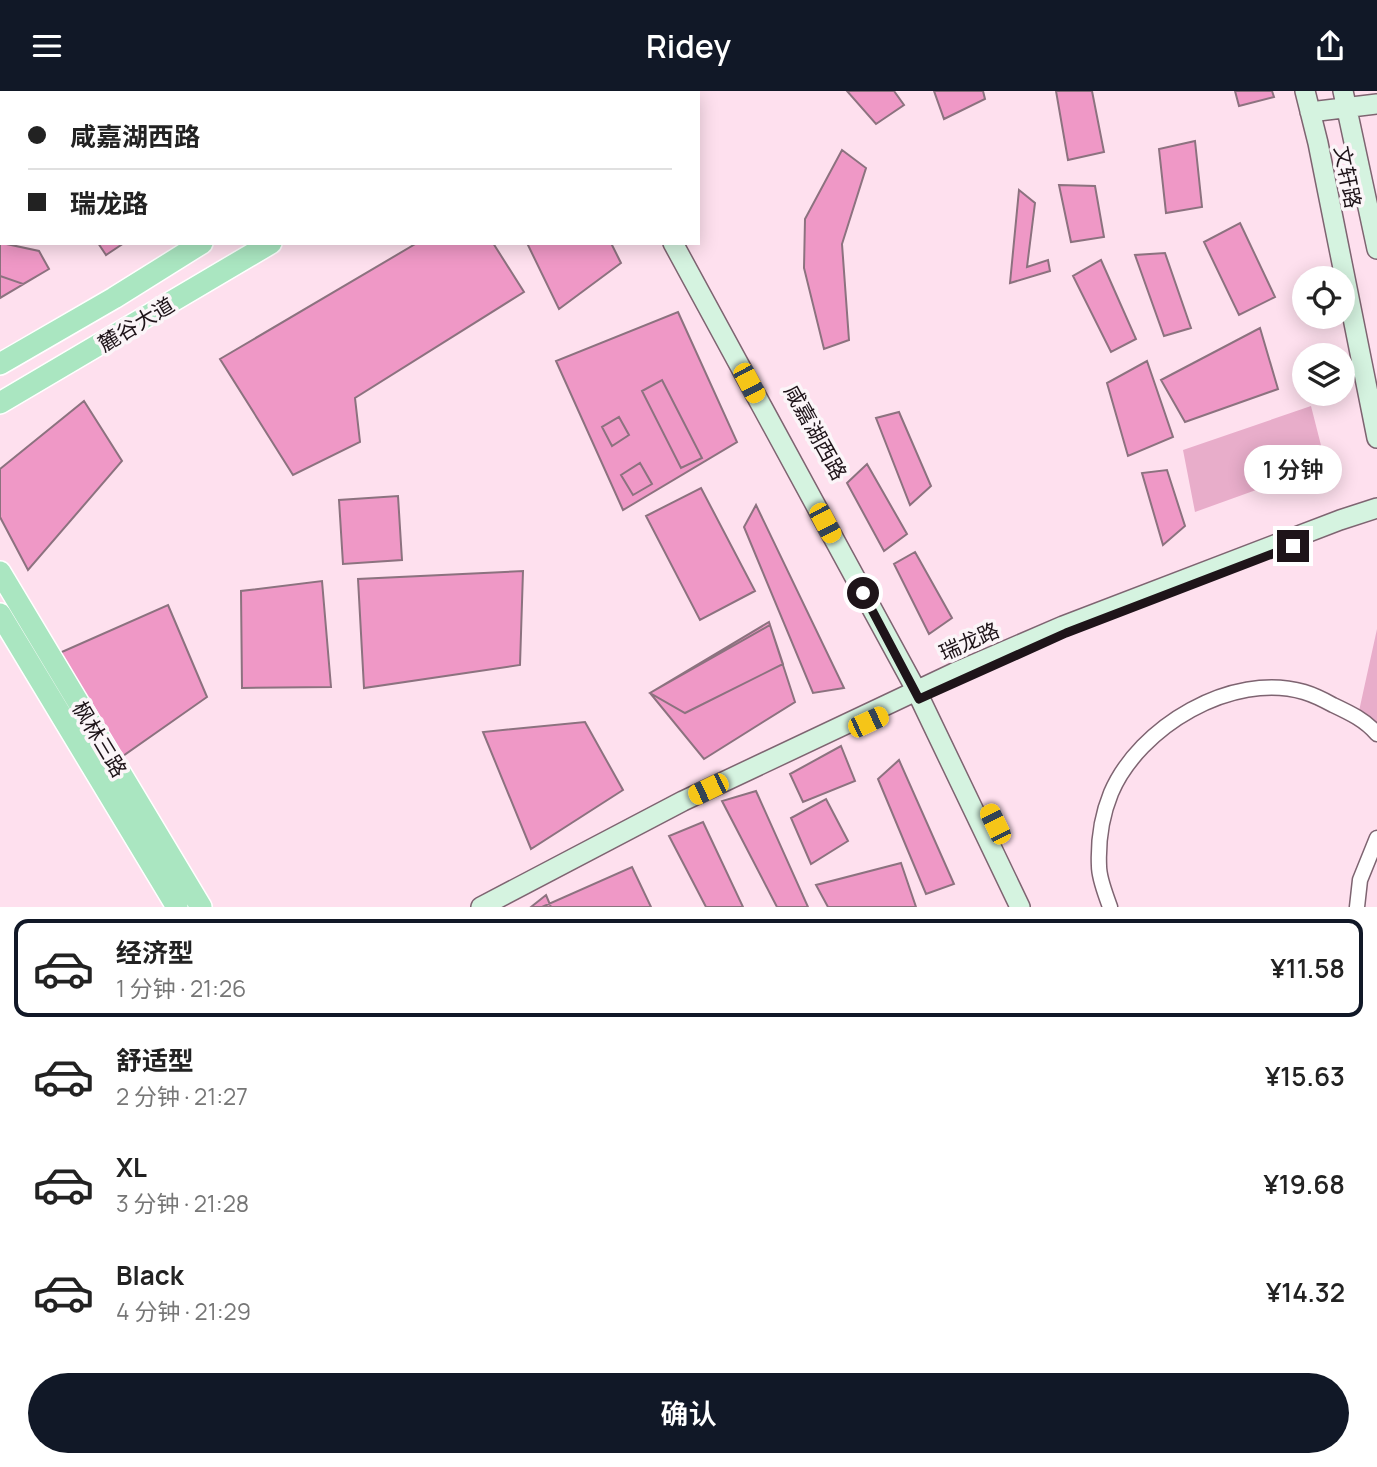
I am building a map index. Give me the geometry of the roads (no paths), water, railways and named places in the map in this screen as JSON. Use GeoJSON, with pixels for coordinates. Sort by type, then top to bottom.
{"type":"FeatureCollection","features":[{"type":"Feature","properties":{"kind":"main road"},"geometry":{"type":"LineString","coordinates":[[1307,101],[1345,98],[1372,91]]}},
{"type":"Feature","properties":{"kind":"main road"},"geometry":{"type":"LineString","coordinates":[[1345,98],[1377,104]]}},
{"type":"Feature","properties":{"kind":"main road","name":"文轩路"},"geometry":{"type":"LineString","coordinates":[[1345,98],[1377,250]]}},
{"type":"Feature","properties":{"kind":"main road","name":"文轩路"},"geometry":{"type":"LineString","coordinates":[[1307,101],[1377,438]]}},
{"type":"Feature","properties":{"kind":"main road","name":"麓谷大道"},"geometry":{"type":"LineString","coordinates":[[0,364],[199,245]]}},
{"type":"Feature","properties":{"kind":"main road","name":"麓谷大道"},"geometry":{"type":"LineString","coordinates":[[0,403],[268,245]]}},
{"type":"Feature","properties":{"kind":"main road","name":"咸嘉湖西路"},"geometry":{"type":"LineString","coordinates":[[674,245],[923,692],[1020,907]]}},
{"type":"Feature","properties":{"kind":"main road","name":"咸嘉湖西路"},"geometry":{"type":"LineString","coordinates":[[689,245],[1034,907]]}},
{"type":"Feature","properties":{"kind":"main road","name":"瑞龙路"},"geometry":{"type":"LineString","coordinates":[[499,907],[687,808],[1063,626],[1377,508]]}},
{"type":"Feature","properties":{"kind":"main road","name":"瑞龙路"},"geometry":{"type":"LineString","coordinates":[[481,907],[683,800],[923,692],[1293,546],[1377,518]]}},
{"type":"Feature","properties":{"kind":"main road","name":"枫林三路"},"geometry":{"type":"LineString","coordinates":[[0,572],[201,907]]}},
{"type":"Feature","properties":{"kind":"main road","name":"枫林三路"},"geometry":{"type":"LineString","coordinates":[[0,614],[177,907]]}},
{"type":"Feature","properties":{"kind":"street"},"geometry":{"type":"LineString","coordinates":[[1110,907],[1099,869],[1100,833],[1111,793],[1133,757],[1163,727],[1192,709],[1220,698],[1257,689],[1282,688],[1320,698],[1366,722],[1377,734]]}},
{"type":"Feature","properties":{"kind":"street"},"geometry":{"type":"LineString","coordinates":[[1357,907],[1360,880],[1377,838]]}}]}
